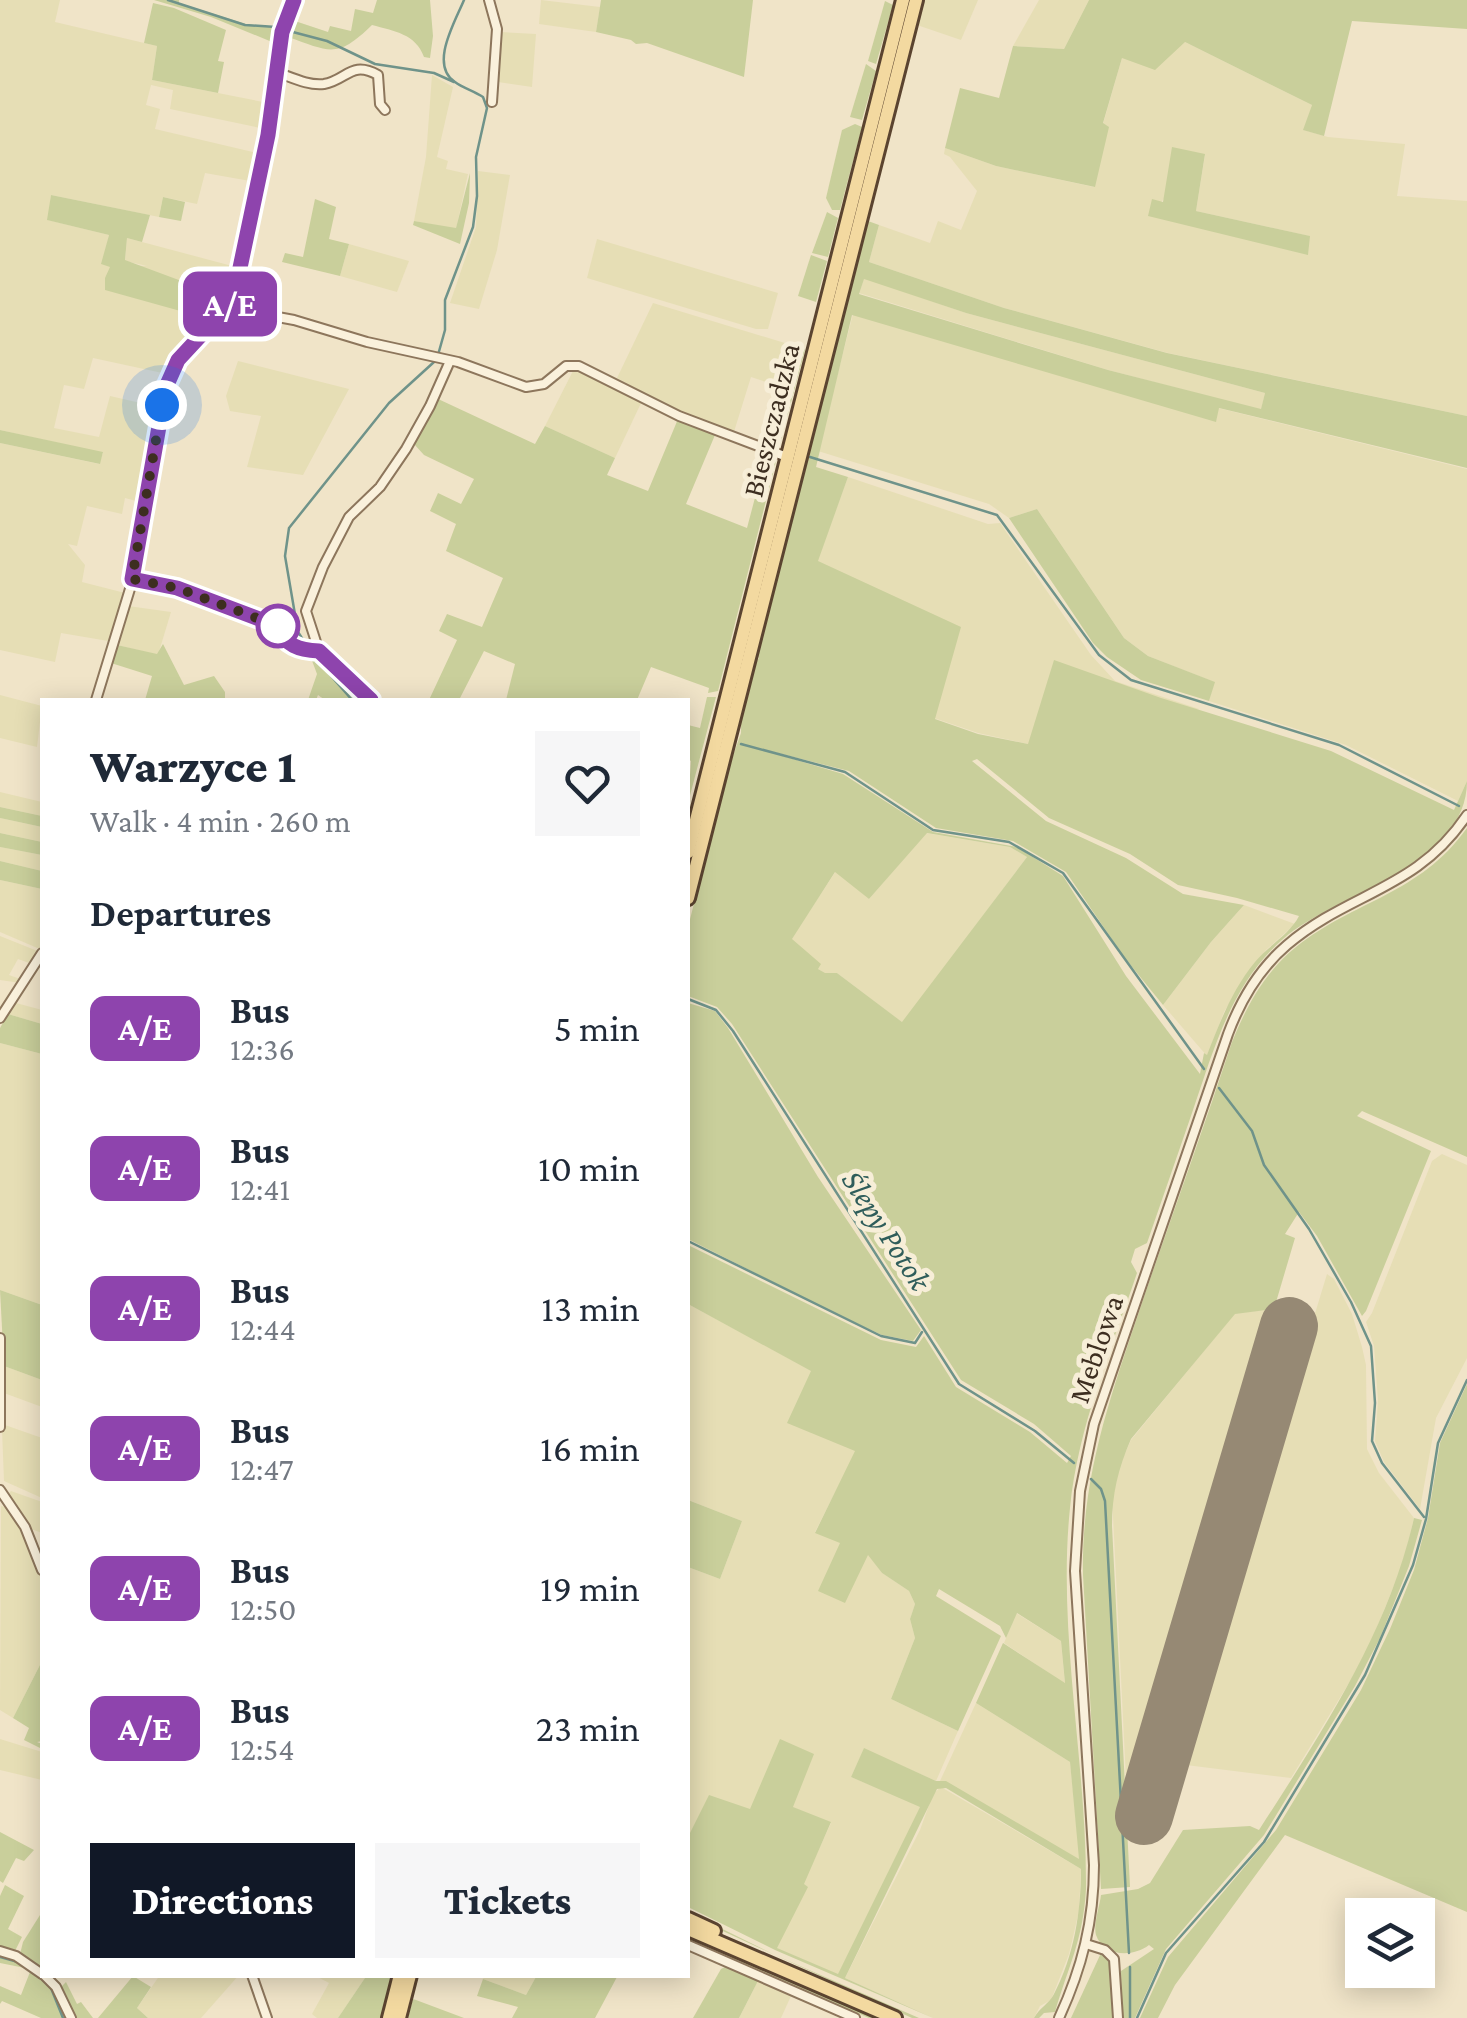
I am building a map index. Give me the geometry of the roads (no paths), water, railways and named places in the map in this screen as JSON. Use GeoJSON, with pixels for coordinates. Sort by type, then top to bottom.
{"type":"FeatureCollection","features":[{"type":"Feature","properties":{"kind":"main road","name":"Bieszczadzka"},"geometry":{"type":"LineString","coordinates":[[690,881],[787,457],[903,0]]}},
{"type":"Feature","properties":{"kind":"main road","name":"Bieszczadzka"},"geometry":{"type":"LineString","coordinates":[[694,851],[916,0]]}},
{"type":"Feature","properties":{"kind":"main road"},"geometry":{"type":"LineString","coordinates":[[690,1920],[778,1966]]}},
{"type":"Feature","properties":{"kind":"main road"},"geometry":{"type":"LineString","coordinates":[[690,1929],[895,2018]]}},
{"type":"Feature","properties":{"kind":"main road"},"geometry":{"type":"LineString","coordinates":[[390,2018],[399,1978]]}},
{"type":"Feature","properties":{"kind":"main road"},"geometry":{"type":"LineString","coordinates":[[398,2018],[409,1978]]}},
{"type":"Feature","properties":{"kind":"street"},"geometry":{"type":"LineString","coordinates":[[97,698],[132,579],[166,387],[178,360],[230,304],[252,215],[282,32],[294,0]]}},
{"type":"Feature","properties":{"kind":"street"},"geometry":{"type":"LineString","coordinates":[[489,0],[497,29],[492,102]]}},
{"type":"Feature","properties":{"kind":"street"},"geometry":{"type":"LineString","coordinates":[[276,72],[325,84],[345,72],[370,71],[378,75],[380,104],[385,110]]}},
{"type":"Feature","properties":{"kind":"street"},"geometry":{"type":"LineString","coordinates":[[230,304],[245,311],[446,360],[531,388],[544,384],[566,366],[579,366],[698,424],[787,457]]}},
{"type":"Feature","properties":{"kind":"street"},"geometry":{"type":"LineString","coordinates":[[369,698],[318,651],[306,610],[348,517],[380,487],[406,449],[430,406],[446,360]]}},
{"type":"Feature","properties":{"kind":"street"},"geometry":{"type":"LineString","coordinates":[[132,579],[177,588],[248,614],[278,626],[282,638],[306,651],[318,651]]}},
{"type":"Feature","properties":{"kind":"street","name":"Meblowa"},"geometry":{"type":"LineString","coordinates":[[1059,2018],[1086,1944],[1093,1903],[1075,1548],[1085,1458],[1107,1384],[1222,1051],[1252,984],[1298,936],[1424,864],[1453,836],[1467,815]]}},
{"type":"Feature","properties":{"kind":"street"},"geometry":{"type":"LineString","coordinates":[[0,1018],[40,955]]}},
{"type":"Feature","properties":{"kind":"street"},"geometry":{"type":"LineString","coordinates":[[0,1338],[0,1427]]}},
{"type":"Feature","properties":{"kind":"street"},"geometry":{"type":"LineString","coordinates":[[1,1495],[25,1527],[40,1565]]}},
{"type":"Feature","properties":{"kind":"street"},"geometry":{"type":"LineString","coordinates":[[1086,1944],[1105,1950],[1114,1958],[1118,2018]]}},
{"type":"Feature","properties":{"kind":"street"},"geometry":{"type":"LineString","coordinates":[[690,1946],[855,2018]]}},
{"type":"Feature","properties":{"kind":"street"},"geometry":{"type":"LineString","coordinates":[[0,1951],[16,1956],[40,1972]]}},
{"type":"Feature","properties":{"kind":"street"},"geometry":{"type":"LineString","coordinates":[[47,1978],[56,1987],[71,2018]]}},
{"type":"Feature","properties":{"kind":"street"},"geometry":{"type":"LineString","coordinates":[[253,1978],[266,2018]]}},
{"type":"Feature","properties":{"kind":"waterway"},"geometry":{"type":"LineString","coordinates":[[168,0],[245,25],[276,27]]}},
{"type":"Feature","properties":{"kind":"waterway"},"geometry":{"type":"LineString","coordinates":[[438,355],[445,330],[445,300],[473,227],[476,157],[487,108],[483,97],[455,82],[444,65],[446,43],[464,0]]}},
{"type":"Feature","properties":{"kind":"waterway"},"geometry":{"type":"LineString","coordinates":[[289,31],[327,41],[375,64],[434,73],[454,82]]}},
{"type":"Feature","properties":{"kind":"waterway"},"geometry":{"type":"LineString","coordinates":[[309,649],[298,632],[285,556],[289,528],[389,403],[434,362]]}},
{"type":"Feature","properties":{"kind":"waterway"},"geometry":{"type":"LineString","coordinates":[[810,457],[997,515],[1099,655],[1131,680],[1339,745],[1459,806]]}},
{"type":"Feature","properties":{"kind":"waterway"},"geometry":{"type":"LineString","coordinates":[[313,655],[350,698]]}},
{"type":"Feature","properties":{"kind":"waterway"},"geometry":{"type":"LineString","coordinates":[[741,744],[845,772],[933,830],[1009,842],[1063,873],[1204,1069]]}},
{"type":"Feature","properties":{"kind":"waterway","name":"Ślepy Potok"},"geometry":{"type":"LineString","coordinates":[[690,1000],[716,1010],[733,1031],[959,1384],[1035,1431],[1074,1463]]}},
{"type":"Feature","properties":{"kind":"waterway"},"geometry":{"type":"LineString","coordinates":[[1219,1088],[1252,1131],[1264,1165],[1309,1229],[1351,1302],[1371,1346],[1375,1403],[1372,1441],[1382,1463],[1424,1517]]}},
{"type":"Feature","properties":{"kind":"waterway"},"geometry":{"type":"LineString","coordinates":[[690,1242],[881,1336],[915,1343],[922,1332]]}},
{"type":"Feature","properties":{"kind":"waterway"},"geometry":{"type":"LineString","coordinates":[[1137,2018],[1166,1953],[1264,1842],[1365,1675],[1413,1565],[1426,1519],[1438,1443],[1467,1380]]}},
{"type":"Feature","properties":{"kind":"waterway","name":"Ślepy Potok"},"geometry":{"type":"LineString","coordinates":[[1091,1479],[1101,1489],[1105,1501],[1129,1953]]}},
{"type":"Feature","properties":{"kind":"waterway"},"geometry":{"type":"LineString","coordinates":[[0,1957],[18,1962]]}},
{"type":"Feature","properties":{"kind":"waterway","name":"Ślepy Potok"},"geometry":{"type":"LineString","coordinates":[[1130,1967],[1130,2018]]}},
{"type":"Feature","properties":{"kind":"waterway"},"geometry":{"type":"LineString","coordinates":[[41,1978],[51,1988],[63,2018]]}}]}
